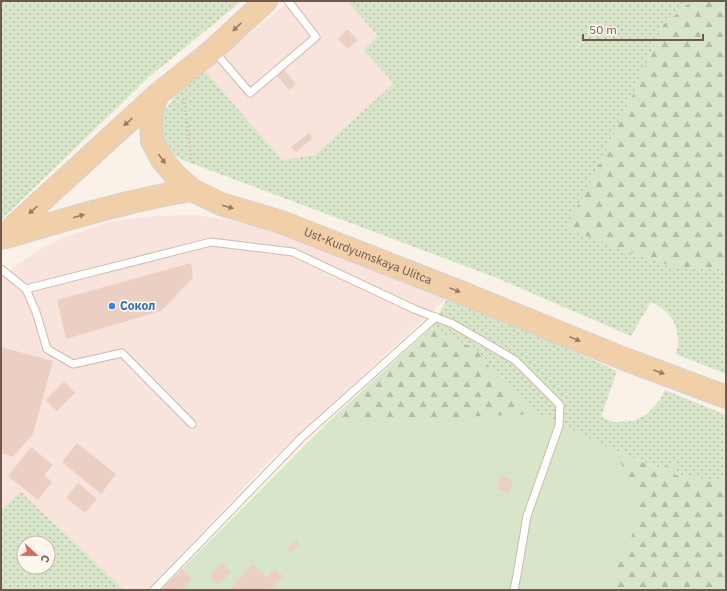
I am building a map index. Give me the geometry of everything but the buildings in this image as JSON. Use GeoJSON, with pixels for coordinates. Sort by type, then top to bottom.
{"type":"FeatureCollection","features":[{"type":"Feature","properties":{"kind":"main road"},"geometry":{"type":"LineString","coordinates":[[1,238],[157,95],[213,50],[266,1]]}},
{"type":"Feature","properties":{"kind":"main road","name":"Ust-Kurdyumskaya Ulitca"},"geometry":{"type":"LineString","coordinates":[[157,95],[151,117],[152,141],[161,158],[175,175],[192,190],[220,204],[281,222],[455,290],[622,358],[726,397]]}},
{"type":"Feature","properties":{"kind":"main road"},"geometry":{"type":"LineString","coordinates":[[1,238],[163,194],[192,190]]}},
{"type":"Feature","properties":{"kind":"lane"},"geometry":{"type":"LineString","coordinates":[[213,50],[250,92],[316,37],[288,1]]}},
{"type":"Feature","properties":{"kind":"lane"},"geometry":{"type":"LineString","coordinates":[[26,289],[211,242],[293,252],[414,309],[453,324],[515,360],[560,405],[559,426],[527,516],[514,590]]}},
{"type":"Feature","properties":{"kind":"lane"},"geometry":{"type":"LineString","coordinates":[[1,269],[26,289],[36,312],[47,349],[73,364],[122,353],[192,424]]}},
{"type":"Feature","properties":{"kind":"lane"},"geometry":{"type":"LineString","coordinates":[[154,590],[301,438],[436,317]]}},
{"type":"Feature","properties":{"kind":"path"},"geometry":{"type":"LineString","coordinates":[[180,96],[184,100],[192,164]]}},
{"type":"Feature","properties":{"kind":"shaded area"},"geometry":{"type":"Polygon","coordinates":[[[289,1],[347,1],[378,37],[363,51],[395,83],[315,155],[282,160],[205,71],[289,1]]]}},
{"type":"Feature","properties":{"kind":"shaded area"},"geometry":{"type":"Polygon","coordinates":[[[197,215],[237,222],[279,234],[448,297],[264,466],[148,590],[124,590],[21,492],[1,510],[1,276],[42,248],[65,237],[108,222],[153,216],[197,215]]]}},
{"type":"Feature","properties":{"kind":"green space"},"geometry":{"type":"Polygon","coordinates":[[[1,1],[242,1],[150,76],[1,220],[1,1]]]}},
{"type":"Feature","properties":{"kind":"green space"},"geometry":{"type":"Polygon","coordinates":[[[347,1],[692,1],[663,25],[634,92],[605,153],[675,267],[726,268],[726,374],[676,354],[678,340],[673,321],[666,312],[651,302],[631,336],[497,278],[183,160],[171,153],[164,144],[160,123],[166,109],[177,93],[205,71],[282,160],[315,155],[394,83],[363,50],[378,36],[347,1]]]}},
{"type":"Feature","properties":{"kind":"green space"},"geometry":{"type":"Polygon","coordinates":[[[692,1],[721,1],[726,3],[726,268],[675,267],[614,247],[566,228],[605,153],[634,92],[663,25],[692,1]]]}},
{"type":"Feature","properties":{"kind":"green space"},"geometry":{"type":"Polygon","coordinates":[[[448,297],[486,311],[617,371],[601,417],[614,422],[634,421],[647,414],[660,400],[665,390],[726,415],[726,480],[675,475],[674,462],[660,469],[616,451],[539,414],[512,392],[491,369],[476,349],[431,328],[448,297]]]}},
{"type":"Feature","properties":{"kind":"green space"},"geometry":{"type":"Polygon","coordinates":[[[431,328],[476,349],[491,369],[512,392],[539,414],[519,482],[268,590],[349,456],[328,422],[431,328]]]}},
{"type":"Feature","properties":{"kind":"green space"},"geometry":{"type":"Polygon","coordinates":[[[539,414],[616,451],[642,513],[607,590],[161,590],[328,422],[539,414]]]}},
{"type":"Feature","properties":{"kind":"green space"},"geometry":{"type":"Polygon","coordinates":[[[616,451],[659,469],[675,462],[675,475],[726,480],[726,590],[541,590],[580,457],[616,451]]]}},
{"type":"Feature","properties":{"kind":"green space"},"geometry":{"type":"Polygon","coordinates":[[[21,492],[124,590],[1,590],[1,510],[21,492]]]}},
{"type":"Feature","properties":{"kind":"place","name":"Сокол"},"geometry":{"type":"Point","coordinates":[112,306]}}]}
